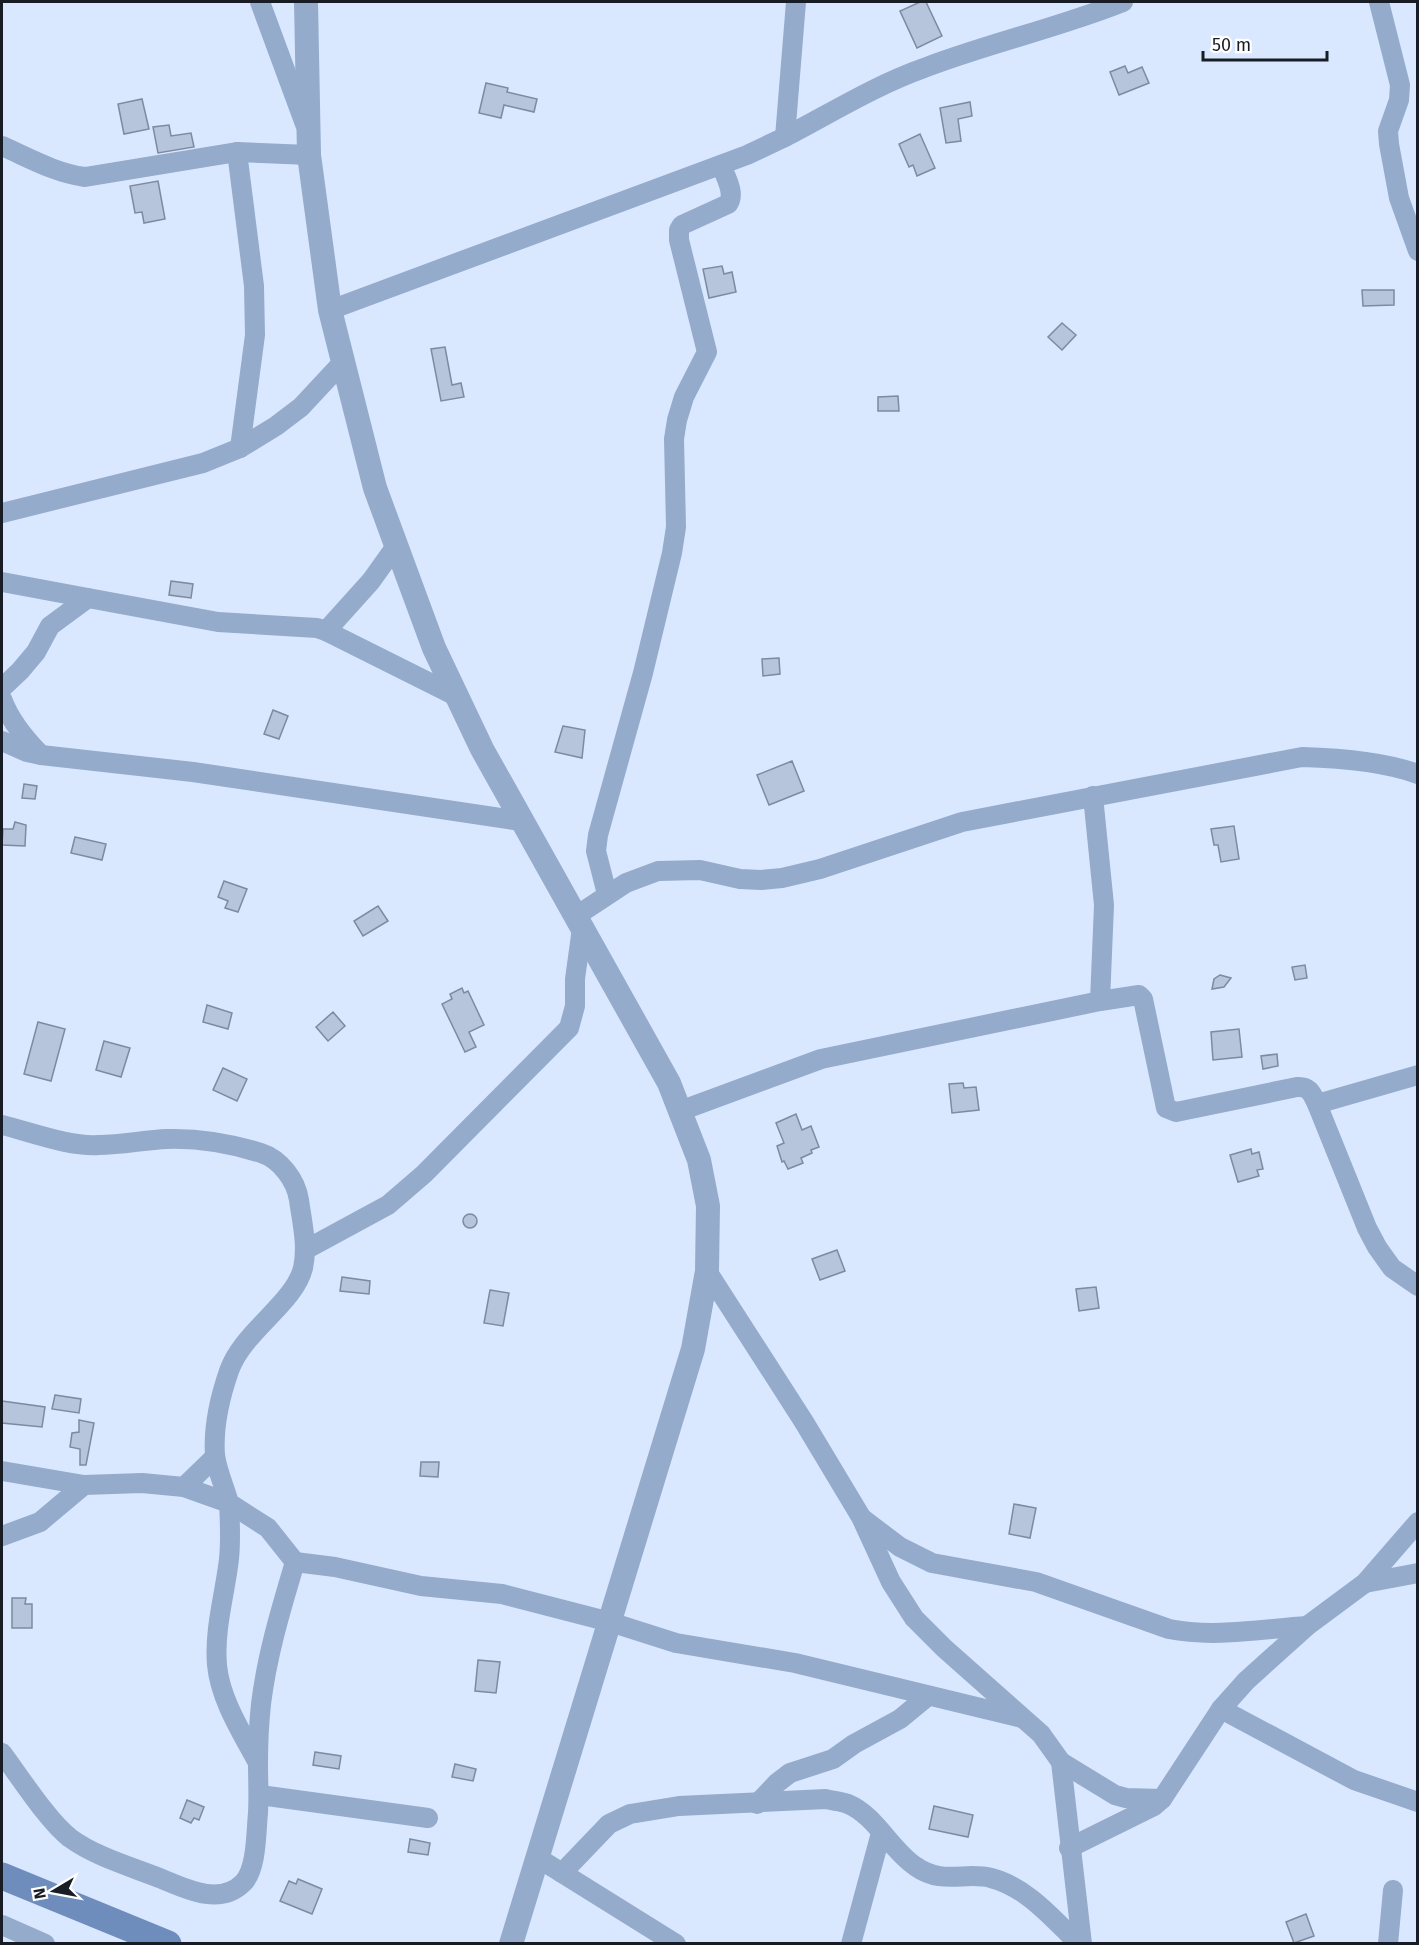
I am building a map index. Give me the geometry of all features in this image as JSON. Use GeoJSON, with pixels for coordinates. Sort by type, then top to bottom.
{"type":"FeatureCollection","features":[{"type":"Feature","properties":{"kind":"main road"},"geometry":{"type":"LineString","coordinates":[[2,1876],[168,1944]]}},
{"type":"Feature","properties":{"kind":"street"},"geometry":{"type":"LineString","coordinates":[[260,2],[308,143]]}},
{"type":"Feature","properties":{"kind":"street"},"geometry":{"type":"LineString","coordinates":[[306,2],[308,143],[330,310],[375,488],[434,648],[482,749],[669,1083],[699,1160],[708,1206],[707,1271],[693,1349],[511,1944]]}},
{"type":"Feature","properties":{"kind":"street"},"geometry":{"type":"LineString","coordinates":[[785,137],[796,2]]}},
{"type":"Feature","properties":{"kind":"street"},"geometry":{"type":"LineString","coordinates":[[330,310],[721,165],[785,137],[905,75],[1123,2]]}},
{"type":"Feature","properties":{"kind":"street"},"geometry":{"type":"LineString","coordinates":[[1379,2],[1400,85],[1399,100],[1388,131],[1389,144],[1399,198],[1418,251]]}},
{"type":"Feature","properties":{"kind":"street"},"geometry":{"type":"LineString","coordinates":[[2,146],[69,175],[85,177],[237,152],[308,143]]}},
{"type":"Feature","properties":{"kind":"street"},"geometry":{"type":"LineString","coordinates":[[237,152],[254,296],[255,335],[240,448]]}},
{"type":"Feature","properties":{"kind":"street"},"geometry":{"type":"LineString","coordinates":[[607,894],[596,851],[598,835],[643,673],[672,553],[676,528],[674,439],[677,420],[684,397],[707,352],[679,240],[679,230],[682,225],[728,204],[731,200],[732,195],[721,165]]}},
{"type":"Feature","properties":{"kind":"street"},"geometry":{"type":"LineString","coordinates":[[2,513],[203,463],[240,448],[276,426],[301,407],[342,363]]}},
{"type":"Feature","properties":{"kind":"street"},"geometry":{"type":"LineString","coordinates":[[326,631],[371,580],[396,546]]}},
{"type":"Feature","properties":{"kind":"street"},"geometry":{"type":"LineString","coordinates":[[2,582],[218,622],[309,627],[326,631],[456,696]]}},
{"type":"Feature","properties":{"kind":"street"},"geometry":{"type":"LineString","coordinates":[[2,688],[32,657],[50,626],[88,598]]}},
{"type":"Feature","properties":{"kind":"street"},"geometry":{"type":"LineString","coordinates":[[2,699],[13,723],[41,755]]}},
{"type":"Feature","properties":{"kind":"street"},"geometry":{"type":"LineString","coordinates":[[2,741],[27,752],[41,755],[193,772],[521,821]]}},
{"type":"Feature","properties":{"kind":"street"},"geometry":{"type":"LineString","coordinates":[[305,1250],[388,1205],[424,1174],[569,1028],[575,1006],[579,922],[607,894],[626,883],[658,872],[700,870],[740,879],[782,878],[820,869],[962,822],[1302,757],[1332,757],[1402,768],[1418,774]]}},
{"type":"Feature","properties":{"kind":"street"},"geometry":{"type":"LineString","coordinates":[[1093,796],[1104,905],[1100,1001]]}},
{"type":"Feature","properties":{"kind":"street"},"geometry":{"type":"LineString","coordinates":[[680,1111],[821,1059],[1135,995],[1143,999],[1164,1106],[1168,1110],[1176,1112],[1305,1087],[1309,1090],[1317,1104],[1348,1185],[1377,1247],[1392,1268],[1418,1286]]}},
{"type":"Feature","properties":{"kind":"street"},"geometry":{"type":"LineString","coordinates":[[1317,1104],[1418,1076]]}},
{"type":"Feature","properties":{"kind":"street"},"geometry":{"type":"LineString","coordinates":[[2,1125],[81,1144],[99,1145],[179,1139],[213,1143],[262,1153],[275,1159],[293,1183],[298,1196],[305,1250],[303,1268],[297,1282],[242,1346],[230,1368],[218,1410],[215,1457],[229,1503],[231,1536],[217,1637],[217,1666],[223,1690],[234,1717],[258,1763]]}},
{"type":"Feature","properties":{"kind":"street"},"geometry":{"type":"LineString","coordinates":[[707,1271],[804,1422],[861,1517],[891,1582],[914,1617],[944,1648],[1041,1734],[1061,1762],[1115,1795],[1126,1798],[1162,1799]]}},
{"type":"Feature","properties":{"kind":"street"},"geometry":{"type":"LineString","coordinates":[[184,1486],[215,1457]]}},
{"type":"Feature","properties":{"kind":"street"},"geometry":{"type":"LineString","coordinates":[[2,1471],[84,1485],[142,1483],[184,1486],[229,1503],[268,1528],[296,1562],[335,1567],[421,1587],[502,1594],[610,1622],[676,1643],[795,1662],[1024,1718]]}},
{"type":"Feature","properties":{"kind":"street"},"geometry":{"type":"LineString","coordinates":[[2,1536],[40,1522],[84,1485]]}},
{"type":"Feature","properties":{"kind":"street"},"geometry":{"type":"LineString","coordinates":[[861,1517],[900,1547],[933,1563],[1036,1582],[1169,1629],[1186,1632],[1216,1632],[1307,1626]]}},
{"type":"Feature","properties":{"kind":"street"},"geometry":{"type":"LineString","coordinates":[[1069,1848],[1154,1806],[1162,1799],[1221,1709],[1246,1681],[1307,1626],[1365,1583],[1418,1522]]}},
{"type":"Feature","properties":{"kind":"street"},"geometry":{"type":"LineString","coordinates":[[2,1753],[51,1817],[69,1837],[86,1848],[196,1894],[216,1894],[242,1885],[252,1864],[260,1795],[258,1763],[261,1704],[267,1663],[296,1562]]}},
{"type":"Feature","properties":{"kind":"street"},"geometry":{"type":"LineString","coordinates":[[1365,1583],[1418,1573]]}},
{"type":"Feature","properties":{"kind":"street"},"geometry":{"type":"LineString","coordinates":[[757,1804],[790,1773],[833,1759],[854,1744],[900,1719],[928,1696]]}},
{"type":"Feature","properties":{"kind":"street"},"geometry":{"type":"LineString","coordinates":[[1221,1709],[1354,1780],[1418,1802]]}},
{"type":"Feature","properties":{"kind":"street"},"geometry":{"type":"LineString","coordinates":[[1061,1762],[1081,1944]]}},
{"type":"Feature","properties":{"kind":"street"},"geometry":{"type":"LineString","coordinates":[[260,1795],[428,1818]]}},
{"type":"Feature","properties":{"kind":"street"},"geometry":{"type":"LineString","coordinates":[[562,1873],[609,1824],[630,1814],[679,1806],[826,1799],[849,1804],[870,1819],[916,1867],[936,1876],[990,1877],[1012,1886],[1031,1899],[1081,1944]]}},
{"type":"Feature","properties":{"kind":"street"},"geometry":{"type":"LineString","coordinates":[[851,1944],[881,1833]]}},
{"type":"Feature","properties":{"kind":"street"},"geometry":{"type":"LineString","coordinates":[[538,1858],[676,1944]]}},
{"type":"Feature","properties":{"kind":"street"},"geometry":{"type":"LineString","coordinates":[[1389,1944],[1393,1890]]}},
{"type":"Feature","properties":{"kind":"street"},"geometry":{"type":"LineString","coordinates":[[2,1925],[45,1944]]}},
{"type":"Feature","properties":{"kind":"building"},"geometry":{"type":"Polygon","coordinates":[[[920,2],[926,2],[942,36],[917,48],[900,11],[920,2]]]}},
{"type":"Feature","properties":{"kind":"building"},"geometry":{"type":"Polygon","coordinates":[[[1125,66],[1128,73],[1142,67],[1149,83],[1119,95],[1110,72],[1125,66]]]}},
{"type":"Feature","properties":{"kind":"building"},"geometry":{"type":"Polygon","coordinates":[[[486,83],[508,88],[507,92],[537,99],[534,112],[504,105],[501,118],[479,113],[486,83]]]}},
{"type":"Feature","properties":{"kind":"building"},"geometry":{"type":"Polygon","coordinates":[[[142,99],[149,129],[124,134],[118,104],[142,99]]]}},
{"type":"Feature","properties":{"kind":"building"},"geometry":{"type":"Polygon","coordinates":[[[970,102],[972,116],[958,119],[961,141],[946,143],[940,108],[970,102]]]}},
{"type":"Feature","properties":{"kind":"building"},"geometry":{"type":"Polygon","coordinates":[[[169,125],[171,136],[191,133],[194,147],[158,153],[153,127],[169,125]]]}},
{"type":"Feature","properties":{"kind":"building"},"geometry":{"type":"Polygon","coordinates":[[[920,134],[935,168],[917,176],[913,165],[909,167],[899,144],[920,134]]]}},
{"type":"Feature","properties":{"kind":"building"},"geometry":{"type":"Polygon","coordinates":[[[158,181],[165,219],[144,223],[142,212],[135,213],[130,186],[158,181]]]}},
{"type":"Feature","properties":{"kind":"building"},"geometry":{"type":"Polygon","coordinates":[[[722,266],[724,274],[732,272],[736,292],[709,298],[703,269],[722,266]]]}},
{"type":"Feature","properties":{"kind":"building"},"geometry":{"type":"Polygon","coordinates":[[[1362,290],[1394,290],[1394,305],[1363,306],[1362,290]]]}},
{"type":"Feature","properties":{"kind":"building"},"geometry":{"type":"Polygon","coordinates":[[[1062,323],[1076,335],[1062,350],[1048,337],[1062,323]]]}},
{"type":"Feature","properties":{"kind":"building"},"geometry":{"type":"Polygon","coordinates":[[[445,347],[452,385],[461,383],[464,397],[441,401],[431,349],[445,347]]]}},
{"type":"Feature","properties":{"kind":"building"},"geometry":{"type":"Polygon","coordinates":[[[898,396],[899,411],[878,411],[878,397],[898,396]]]}},
{"type":"Feature","properties":{"kind":"building"},"geometry":{"type":"Polygon","coordinates":[[[171,581],[193,584],[191,598],[169,595],[171,581]]]}},
{"type":"Feature","properties":{"kind":"building"},"geometry":{"type":"Polygon","coordinates":[[[779,658],[780,674],[763,676],[762,659],[779,658]]]}},
{"type":"Feature","properties":{"kind":"building"},"geometry":{"type":"Polygon","coordinates":[[[273,710],[288,716],[279,739],[264,734],[273,710]]]}},
{"type":"Feature","properties":{"kind":"building"},"geometry":{"type":"Polygon","coordinates":[[[563,726],[585,730],[582,758],[555,752],[563,726]]]}},
{"type":"Feature","properties":{"kind":"building"},"geometry":{"type":"Polygon","coordinates":[[[792,761],[804,791],[769,805],[757,775],[792,761]]]}},
{"type":"Feature","properties":{"kind":"building"},"geometry":{"type":"Polygon","coordinates":[[[24,784],[37,786],[35,799],[22,798],[24,784]]]}},
{"type":"Feature","properties":{"kind":"building"},"geometry":{"type":"Polygon","coordinates":[[[15,822],[26,825],[25,846],[2,845],[3,829],[13,829],[15,822]]]}},
{"type":"Feature","properties":{"kind":"building"},"geometry":{"type":"Polygon","coordinates":[[[1234,826],[1239,859],[1221,862],[1218,845],[1214,845],[1211,829],[1234,826]]]}},
{"type":"Feature","properties":{"kind":"building"},"geometry":{"type":"Polygon","coordinates":[[[75,837],[106,844],[102,860],[71,853],[75,837]]]}},
{"type":"Feature","properties":{"kind":"building"},"geometry":{"type":"Polygon","coordinates":[[[224,881],[247,889],[238,912],[225,908],[228,901],[218,897],[224,881]]]}},
{"type":"Feature","properties":{"kind":"building"},"geometry":{"type":"Polygon","coordinates":[[[378,906],[388,921],[363,936],[354,921],[378,906]]]}},
{"type":"Feature","properties":{"kind":"building"},"geometry":{"type":"Polygon","coordinates":[[[1305,965],[1307,978],[1295,980],[1292,967],[1305,965]]]}},
{"type":"Feature","properties":{"kind":"building"},"geometry":{"type":"Polygon","coordinates":[[[1220,975],[1231,978],[1224,987],[1212,989],[1214,979],[1220,975]]]}},
{"type":"Feature","properties":{"kind":"building"},"geometry":{"type":"Polygon","coordinates":[[[462,988],[464,993],[468,991],[484,1025],[469,1032],[476,1047],[465,1052],[442,1004],[452,999],[450,994],[462,988]]]}},
{"type":"Feature","properties":{"kind":"building"},"geometry":{"type":"Polygon","coordinates":[[[207,1005],[232,1013],[228,1029],[203,1022],[207,1005]]]}},
{"type":"Feature","properties":{"kind":"building"},"geometry":{"type":"Polygon","coordinates":[[[333,1012],[345,1026],[328,1041],[316,1027],[333,1012]]]}},
{"type":"Feature","properties":{"kind":"building"},"geometry":{"type":"Polygon","coordinates":[[[38,1022],[65,1029],[51,1081],[24,1074],[38,1022]]]}},
{"type":"Feature","properties":{"kind":"building"},"geometry":{"type":"Polygon","coordinates":[[[1239,1029],[1242,1057],[1213,1060],[1211,1032],[1239,1029]]]}},
{"type":"Feature","properties":{"kind":"building"},"geometry":{"type":"Polygon","coordinates":[[[104,1041],[130,1048],[121,1077],[96,1070],[104,1041]]]}},
{"type":"Feature","properties":{"kind":"building"},"geometry":{"type":"Polygon","coordinates":[[[1277,1054],[1278,1066],[1263,1069],[1261,1056],[1277,1054]]]}},
{"type":"Feature","properties":{"kind":"building"},"geometry":{"type":"Polygon","coordinates":[[[223,1068],[247,1079],[237,1101],[213,1090],[223,1068]]]}},
{"type":"Feature","properties":{"kind":"building"},"geometry":{"type":"Polygon","coordinates":[[[963,1083],[964,1088],[976,1087],[979,1110],[952,1113],[949,1084],[963,1083]]]}},
{"type":"Feature","properties":{"kind":"building"},"geometry":{"type":"Polygon","coordinates":[[[796,1114],[802,1130],[811,1126],[819,1147],[801,1158],[803,1163],[788,1169],[784,1161],[782,1162],[777,1146],[784,1143],[776,1123],[796,1114]]]}},
{"type":"Feature","properties":{"kind":"building"},"geometry":{"type":"Polygon","coordinates":[[[1251,1149],[1252,1154],[1259,1152],[1263,1169],[1257,1170],[1259,1176],[1238,1182],[1230,1155],[1251,1149]]]}},
{"type":"Feature","properties":{"kind":"building"},"geometry":{"type":"Polygon","coordinates":[[[470,1214],[475,1216],[477,1221],[475,1226],[470,1228],[465,1226],[463,1221],[465,1216],[470,1214]]]}},
{"type":"Feature","properties":{"kind":"building"},"geometry":{"type":"Polygon","coordinates":[[[837,1250],[845,1271],[820,1280],[812,1259],[837,1250]]]}},
{"type":"Feature","properties":{"kind":"building"},"geometry":{"type":"Polygon","coordinates":[[[342,1277],[370,1281],[369,1294],[340,1291],[342,1277]]]}},
{"type":"Feature","properties":{"kind":"building"},"geometry":{"type":"Polygon","coordinates":[[[1096,1287],[1099,1308],[1079,1311],[1076,1289],[1096,1287]]]}},
{"type":"Feature","properties":{"kind":"building"},"geometry":{"type":"Polygon","coordinates":[[[490,1290],[509,1293],[503,1326],[484,1323],[490,1290]]]}},
{"type":"Feature","properties":{"kind":"building"},"geometry":{"type":"Polygon","coordinates":[[[55,1395],[81,1399],[79,1413],[52,1409],[55,1395]]]}},
{"type":"Feature","properties":{"kind":"building"},"geometry":{"type":"Polygon","coordinates":[[[2,1401],[45,1407],[42,1427],[2,1423],[2,1401]]]}},
{"type":"Feature","properties":{"kind":"building"},"geometry":{"type":"Polygon","coordinates":[[[79,1420],[94,1423],[86,1465],[80,1465],[80,1449],[70,1447],[72,1433],[79,1432],[79,1420]]]}},
{"type":"Feature","properties":{"kind":"building"},"geometry":{"type":"Polygon","coordinates":[[[421,1462],[439,1462],[438,1477],[420,1476],[421,1462]]]}},
{"type":"Feature","properties":{"kind":"building"},"geometry":{"type":"Polygon","coordinates":[[[1014,1504],[1036,1508],[1030,1538],[1009,1534],[1014,1504]]]}},
{"type":"Feature","properties":{"kind":"building"},"geometry":{"type":"Polygon","coordinates":[[[12,1598],[26,1598],[25,1604],[32,1604],[32,1628],[12,1628],[12,1598]]]}},
{"type":"Feature","properties":{"kind":"building"},"geometry":{"type":"Polygon","coordinates":[[[478,1660],[500,1662],[496,1693],[475,1691],[478,1660]]]}},
{"type":"Feature","properties":{"kind":"building"},"geometry":{"type":"Polygon","coordinates":[[[315,1752],[341,1756],[339,1769],[313,1765],[315,1752]]]}},
{"type":"Feature","properties":{"kind":"building"},"geometry":{"type":"Polygon","coordinates":[[[455,1764],[476,1769],[473,1781],[452,1777],[455,1764]]]}},
{"type":"Feature","properties":{"kind":"building"},"geometry":{"type":"Polygon","coordinates":[[[187,1800],[204,1807],[199,1820],[194,1818],[191,1823],[180,1818],[187,1800]]]}},
{"type":"Feature","properties":{"kind":"building"},"geometry":{"type":"Polygon","coordinates":[[[934,1806],[973,1815],[968,1837],[929,1829],[934,1806]]]}},
{"type":"Feature","properties":{"kind":"building"},"geometry":{"type":"Polygon","coordinates":[[[410,1839],[430,1843],[428,1855],[408,1852],[410,1839]]]}},
{"type":"Feature","properties":{"kind":"building"},"geometry":{"type":"Polygon","coordinates":[[[298,1879],[322,1889],[312,1914],[280,1901],[289,1881],[296,1884],[298,1879]]]}},
{"type":"Feature","properties":{"kind":"building"},"geometry":{"type":"Polygon","coordinates":[[[1306,1914],[1314,1936],[1294,1943],[1286,1922],[1306,1914]]]}}]}
